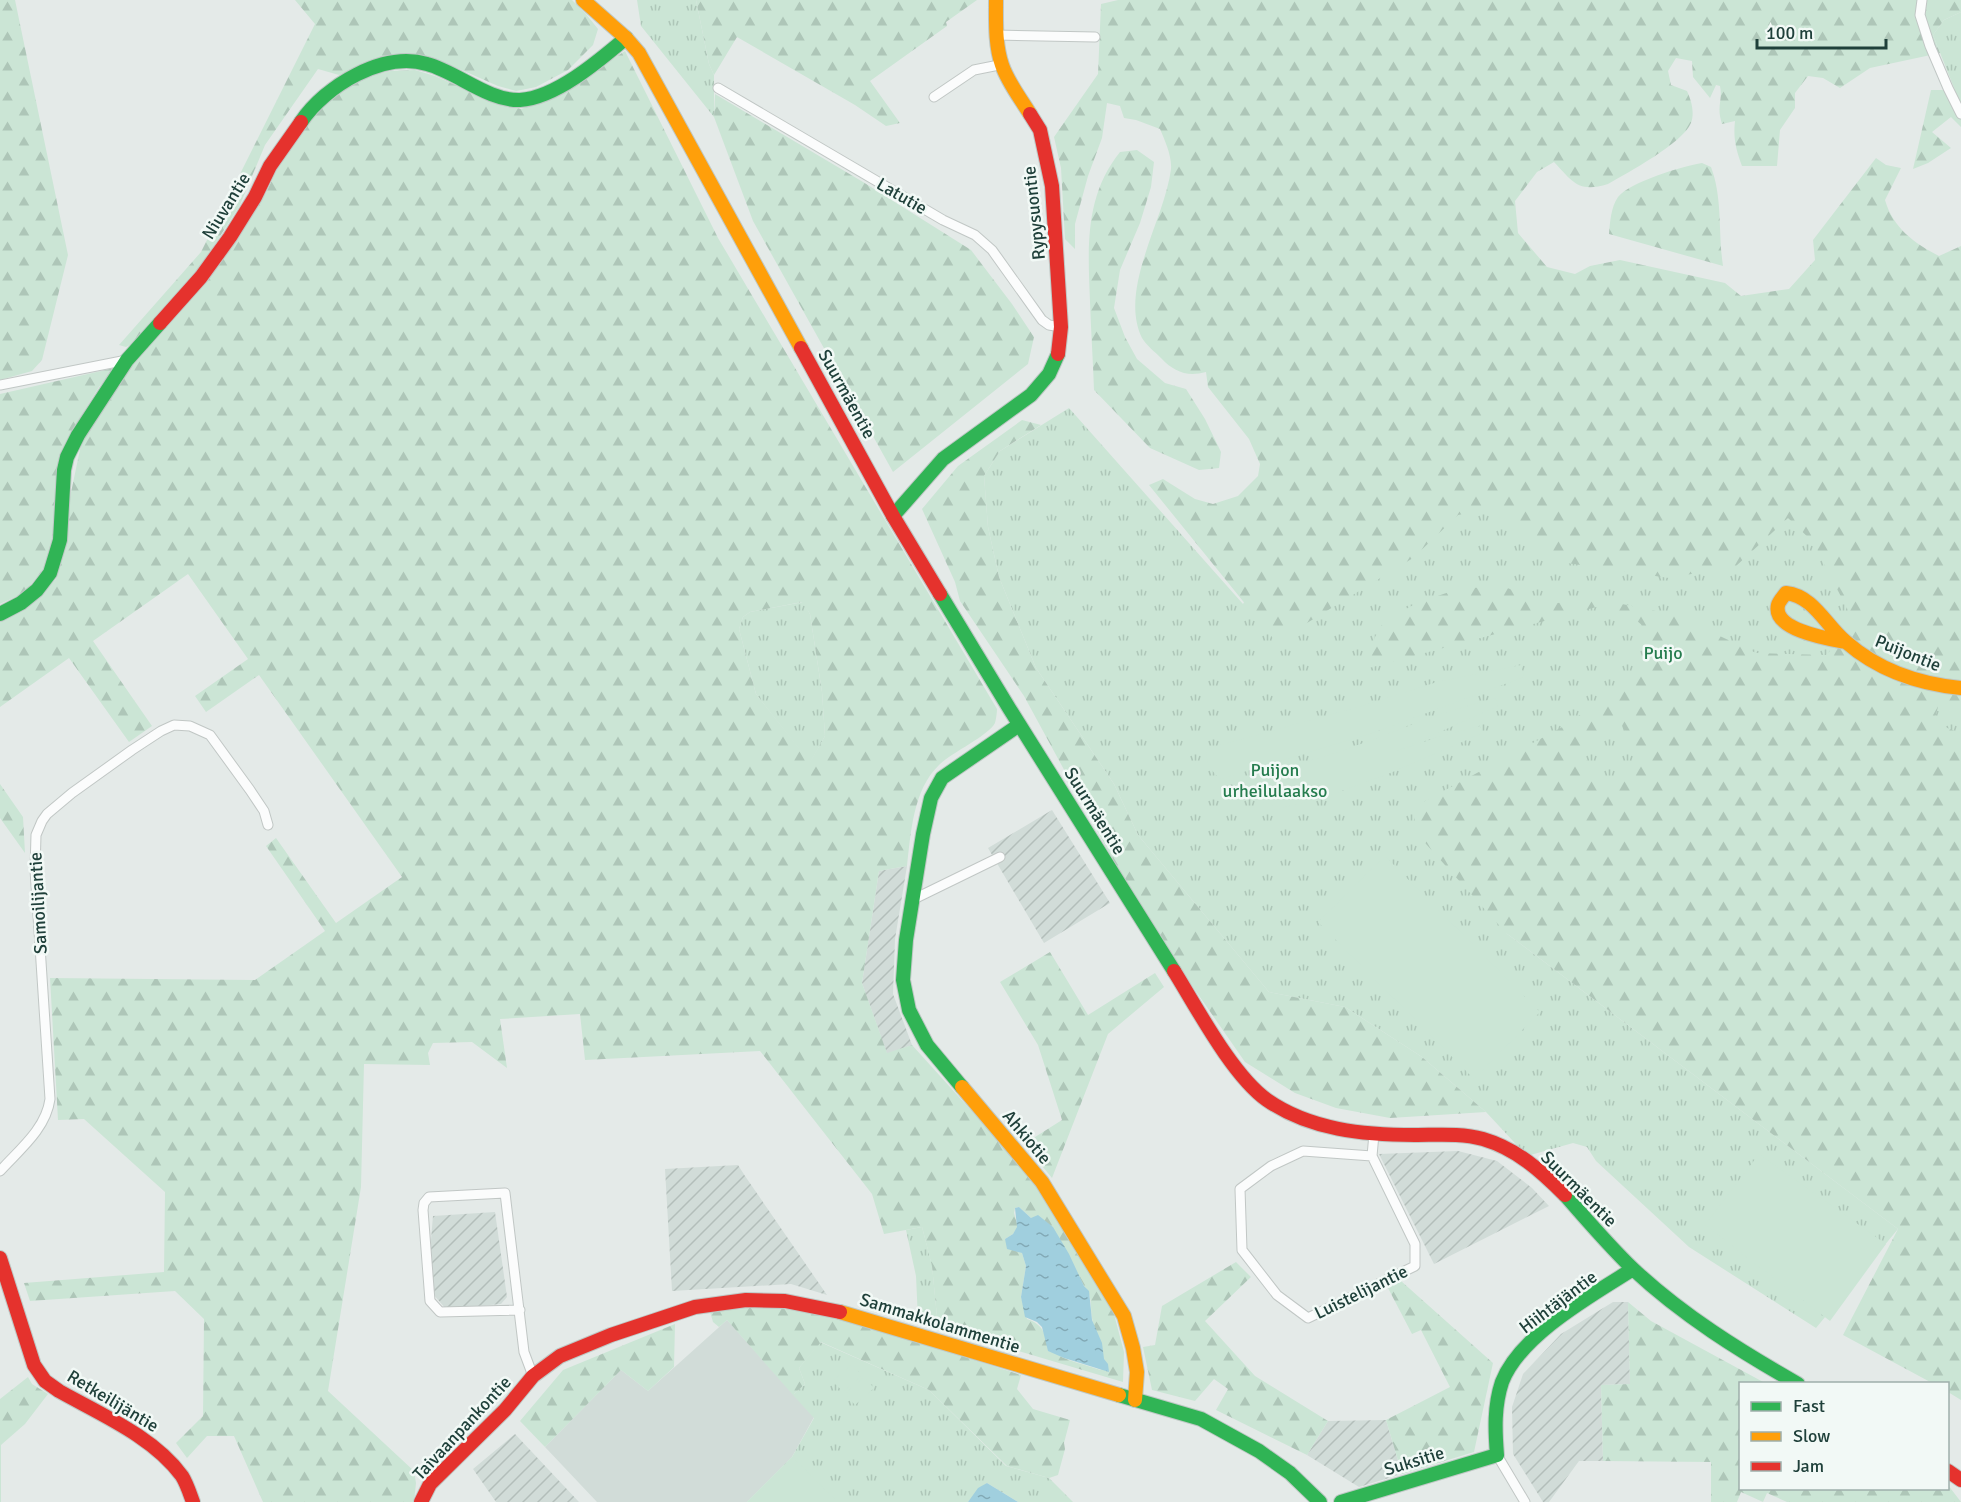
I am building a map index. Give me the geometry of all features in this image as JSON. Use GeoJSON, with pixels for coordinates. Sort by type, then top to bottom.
{"type":"FeatureCollection","features":[{"type":"Feature","properties":{"kind":"street","name":"Suurmäentie"},"geometry":{"type":"LineString","coordinates":[[583,0],[626,38],[639,53],[893,516],[1019,725],[1227,1054],[1250,1083],[1266,1099],[1299,1118],[1322,1126],[1374,1134],[1485,1139],[1518,1154],[1552,1183],[1633,1269],[1718,1336],[1796,1382]]}},
{"type":"Feature","properties":{"kind":"street","name":"Rypysuontie"},"geometry":{"type":"LineString","coordinates":[[893,516],[943,459],[1031,395],[1052,368],[1059,352],[1061,327],[1052,186],[1040,130],[1001,63],[996,35],[996,0]]}},
{"type":"Feature","properties":{"kind":"street"},"geometry":{"type":"LineString","coordinates":[[1922,0],[1920,15],[1930,46],[1961,114]]}},
{"type":"Feature","properties":{"kind":"street"},"geometry":{"type":"LineString","coordinates":[[996,35],[1095,37]]}},
{"type":"Feature","properties":{"kind":"street","name":"Niuvantie"},"geometry":{"type":"LineString","coordinates":[[0,614],[21,603],[37,590],[50,573],[60,540],[64,470],[78,435],[127,360],[201,277],[255,197],[270,166],[305,115],[327,93],[360,72],[387,64],[411,62],[428,64],[500,98],[531,99],[551,90],[606,55],[626,38]]}},
{"type":"Feature","properties":{"kind":"street"},"geometry":{"type":"LineString","coordinates":[[934,97],[974,70],[1001,63]]}},
{"type":"Feature","properties":{"kind":"street","name":"Latutie"},"geometry":{"type":"LineString","coordinates":[[718,88],[943,220],[975,236],[992,250],[1042,320],[1049,325],[1061,327]]}},
{"type":"Feature","properties":{"kind":"street"},"geometry":{"type":"LineString","coordinates":[[0,385],[127,360]]}},
{"type":"Feature","properties":{"kind":"street","name":"Puijontie"},"geometry":{"type":"LineString","coordinates":[[1845,642],[1795,629],[1778,613],[1779,601],[1786,593],[1794,592],[1801,596],[1845,642],[1882,666],[1929,685],[1961,688]]}},
{"type":"Feature","properties":{"kind":"street","name":"Samoilijantie"},"geometry":{"type":"LineString","coordinates":[[0,1171],[38,1129],[46,1116],[50,1099],[34,845],[42,821],[56,805],[132,750],[168,727],[180,725],[190,726],[210,735],[264,811],[268,825]]}},
{"type":"Feature","properties":{"kind":"street","name":"Ahkiotie"},"geometry":{"type":"LineString","coordinates":[[1019,725],[942,778],[931,798],[922,834],[906,940],[903,980],[909,1010],[927,1045],[1042,1182],[1124,1316],[1137,1372],[1135,1400]]}},
{"type":"Feature","properties":{"kind":"street"},"geometry":{"type":"LineString","coordinates":[[914,899],[1000,857]]}},
{"type":"Feature","properties":{"kind":"street"},"geometry":{"type":"LineString","coordinates":[[1372,1156],[1374,1134]]}},
{"type":"Feature","properties":{"kind":"street","name":"Luistelijantie"},"geometry":{"type":"LineString","coordinates":[[1304,1151],[1372,1156],[1415,1244],[1415,1266],[1308,1318],[1277,1295],[1242,1250],[1240,1189],[1271,1166],[1304,1151]]}},
{"type":"Feature","properties":{"kind":"street","name":"Taivaanpankontie"},"geometry":{"type":"LineString","coordinates":[[421,1502],[430,1484],[505,1410],[533,1376],[524,1352],[520,1310],[505,1193],[429,1197],[424,1203],[423,1210],[430,1301],[440,1312],[520,1310]]}},
{"type":"Feature","properties":{"kind":"street","name":"Retkeilijäntie"},"geometry":{"type":"LineString","coordinates":[[0,1258],[34,1365],[45,1381],[158,1450],[175,1466],[193,1502]]}},
{"type":"Feature","properties":{"kind":"street","name":"Hiihtäjäntie"},"geometry":{"type":"LineString","coordinates":[[1524,1502],[1497,1455],[1494,1417],[1506,1372],[1518,1355],[1545,1329],[1633,1269]]}},
{"type":"Feature","properties":{"kind":"street","name":"Sammakkolammentie"},"geometry":{"type":"LineString","coordinates":[[533,1376],[560,1356],[611,1335],[685,1310],[746,1300],[807,1304],[855,1316],[1201,1419],[1259,1451],[1290,1473],[1320,1502]]}},
{"type":"Feature","properties":{"kind":"street","name":"Suksitie"},"geometry":{"type":"LineString","coordinates":[[1341,1502],[1497,1455]]}},
{"type":"Feature","properties":{"kind":"shaded area"},"geometry":{"type":"Polygon","coordinates":[[[1052,810],[1110,903],[1044,943],[988,848],[1052,810]]]}},
{"type":"Feature","properties":{"kind":"shaded area"},"geometry":{"type":"Polygon","coordinates":[[[907,866],[895,939],[893,994],[912,1045],[887,1054],[862,983],[879,871],[907,866]]]}},
{"type":"Feature","properties":{"kind":"shaded area"},"geometry":{"type":"Polygon","coordinates":[[[1458,1151],[1497,1161],[1532,1188],[1549,1206],[1434,1264],[1379,1154],[1458,1151]]]}},
{"type":"Feature","properties":{"kind":"shaded area"},"geometry":{"type":"Polygon","coordinates":[[[738,1165],[827,1295],[791,1284],[672,1291],[665,1169],[738,1165]]]}},
{"type":"Feature","properties":{"kind":"shaded area"},"geometry":{"type":"Polygon","coordinates":[[[495,1212],[507,1297],[501,1304],[446,1309],[427,1287],[433,1216],[495,1212]]]}},
{"type":"Feature","properties":{"kind":"shaded area"},"geometry":{"type":"Polygon","coordinates":[[[1613,1302],[1628,1302],[1630,1384],[1601,1385],[1603,1461],[1579,1461],[1549,1502],[1543,1502],[1513,1454],[1512,1407],[1523,1374],[1561,1334],[1613,1302]]]}},
{"type":"Feature","properties":{"kind":"shaded area"},"geometry":{"type":"Polygon","coordinates":[[[727,1320],[814,1417],[792,1457],[747,1502],[597,1502],[545,1447],[621,1370],[648,1391],[727,1320]]]}},
{"type":"Feature","properties":{"kind":"shaded area"},"geometry":{"type":"Polygon","coordinates":[[[1386,1420],[1402,1474],[1359,1487],[1307,1455],[1328,1421],[1386,1420]]]}},
{"type":"Feature","properties":{"kind":"shaded area"},"geometry":{"type":"Polygon","coordinates":[[[515,1434],[579,1502],[496,1502],[473,1469],[515,1434]]]}},
{"type":"Feature","properties":{"kind":"green space"},"geometry":{"type":"Polygon","coordinates":[[[0,0],[15,0],[68,255],[42,360],[32,371],[0,380],[0,0]]]}},
{"type":"Feature","properties":{"kind":"green space"},"geometry":{"type":"Polygon","coordinates":[[[295,0],[572,0],[598,29],[593,45],[568,70],[536,87],[516,91],[498,86],[448,64],[417,57],[385,59],[362,64],[339,75],[318,69],[265,145],[240,205],[199,269],[134,343],[126,347],[119,345],[201,252],[315,24],[295,0]]]}},
{"type":"Feature","properties":{"kind":"green space"},"geometry":{"type":"Polygon","coordinates":[[[637,0],[696,0],[709,64],[714,75],[714,117],[641,26],[637,0]]]}},
{"type":"Feature","properties":{"kind":"green space"},"geometry":{"type":"Polygon","coordinates":[[[696,0],[977,0],[946,22],[947,26],[870,81],[900,123],[886,126],[855,105],[737,37],[714,75],[709,64],[696,0]]]}},
{"type":"Feature","properties":{"kind":"green space"},"geometry":{"type":"Polygon","coordinates":[[[1118,0],[1961,0],[1961,12],[1944,20],[1933,35],[1940,53],[1870,68],[1840,88],[1823,78],[1808,76],[1795,93],[1795,108],[1780,130],[1777,166],[1742,166],[1734,133],[1735,121],[1722,124],[1720,86],[1716,85],[1710,98],[1693,77],[1692,61],[1676,58],[1668,71],[1671,85],[1687,91],[1693,115],[1686,131],[1677,139],[1628,173],[1608,184],[1598,186],[1577,184],[1554,162],[1537,172],[1515,201],[1518,233],[1547,267],[1575,274],[1590,266],[1620,260],[1725,283],[1741,296],[1789,289],[1815,260],[1813,240],[1876,158],[1886,165],[1901,168],[1885,200],[1899,227],[1921,246],[1939,256],[1961,246],[1961,704],[1939,703],[1934,722],[1961,734],[1961,1400],[1949,1393],[1949,1382],[1930,1382],[1843,1335],[1898,1229],[1506,933],[1418,835],[1412,808],[1566,725],[1654,660],[1650,632],[1629,614],[1600,606],[1369,668],[1370,652],[1384,621],[1417,603],[1461,588],[1505,587],[1547,604],[1598,599],[1675,615],[1756,653],[1826,655],[1855,624],[1813,542],[1788,518],[1736,566],[1669,578],[1560,562],[1494,508],[1458,515],[1413,558],[1276,642],[1149,485],[1163,479],[1195,499],[1213,504],[1238,496],[1258,476],[1260,464],[1249,439],[1208,387],[1206,372],[1193,374],[1171,367],[1144,341],[1136,319],[1139,276],[1161,210],[1171,169],[1169,154],[1160,129],[1124,118],[1120,106],[1107,103],[1102,138],[1088,176],[1075,224],[1075,249],[1065,239],[1061,168],[1054,137],[1098,74],[1101,4],[1118,0]],[[1620,722],[1581,748],[1593,776],[1619,777],[1643,760],[1620,722]]]}},
{"type":"Feature","properties":{"kind":"green space"},"geometry":{"type":"Polygon","coordinates":[[[1961,12],[1960,103],[1933,35],[1944,20],[1961,12]]]}},
{"type":"Feature","properties":{"kind":"green space"},"geometry":{"type":"Polygon","coordinates":[[[625,51],[718,238],[997,709],[995,723],[991,728],[939,765],[930,775],[915,812],[907,866],[879,871],[862,983],[887,1053],[912,1045],[1043,1190],[1110,1299],[1124,1352],[1123,1382],[938,1327],[932,1266],[922,1227],[884,1234],[872,1194],[760,1051],[585,1060],[580,1014],[500,1019],[507,1068],[472,1042],[433,1043],[428,1053],[430,1065],[364,1064],[361,1187],[328,1391],[414,1471],[416,1483],[414,1502],[263,1502],[234,1436],[207,1436],[187,1458],[176,1443],[203,1416],[204,1319],[175,1291],[30,1301],[24,1283],[164,1272],[165,1192],[84,1119],[58,1120],[50,978],[255,980],[325,931],[266,846],[276,838],[336,923],[402,877],[259,675],[206,712],[195,696],[248,659],[188,574],[93,641],[152,726],[129,742],[69,658],[0,707],[0,619],[24,609],[56,579],[65,543],[69,502],[82,440],[132,366],[218,264],[266,193],[282,159],[303,127],[323,103],[368,75],[415,70],[435,76],[494,102],[521,109],[553,98],[625,51]],[[802,602],[750,612],[743,617],[739,629],[756,694],[810,762],[825,736],[822,692],[810,614],[802,602]],[[1019,1207],[1015,1208],[1014,1213],[1018,1227],[1005,1239],[1016,1251],[1022,1253],[1026,1266],[1021,1297],[1027,1319],[1039,1326],[1054,1351],[1060,1356],[1101,1370],[1103,1355],[1093,1325],[1089,1293],[1061,1242],[1019,1207]]]}},
{"type":"Feature","properties":{"kind":"green space"},"geometry":{"type":"Polygon","coordinates":[[[1931,90],[1955,90],[1961,102],[1961,127],[1951,117],[1932,132],[1951,148],[1928,163],[1913,169],[1931,90]]]}},
{"type":"Feature","properties":{"kind":"green space"},"geometry":{"type":"Polygon","coordinates":[[[715,94],[863,182],[971,250],[1034,337],[1028,364],[893,472],[753,221],[714,117],[715,94]]]}},
{"type":"Feature","properties":{"kind":"green space"},"geometry":{"type":"Polygon","coordinates":[[[1137,150],[1154,162],[1151,187],[1140,223],[1120,270],[1114,308],[1125,337],[1137,359],[1165,383],[1186,389],[1205,419],[1221,452],[1219,468],[1199,470],[1150,448],[1094,390],[1089,243],[1094,205],[1108,169],[1120,152],[1137,150]]]}},
{"type":"Feature","properties":{"kind":"green space"},"geometry":{"type":"Polygon","coordinates":[[[1702,163],[1711,167],[1715,179],[1723,266],[1609,234],[1614,205],[1624,191],[1657,176],[1702,163]]]}},
{"type":"Feature","properties":{"kind":"green space","name":"Puijo"},"geometry":{"type":"Polygon","coordinates":[[[1462,213],[1560,304],[1961,355],[1961,1173],[1506,933],[1898,1229],[1816,1328],[1689,1247],[1596,1161],[1587,1147],[1573,1143],[1527,1156],[1486,1112],[1422,1057],[1345,1007],[1269,992],[1138,835],[1114,784],[1036,668],[999,577],[988,527],[984,476],[1000,451],[1069,408],[1243,604],[1462,213]]]}},
{"type":"Feature","properties":{"kind":"green space"},"geometry":{"type":"Polygon","coordinates":[[[114,368],[76,424],[57,472],[55,538],[46,566],[24,593],[0,604],[0,394],[114,368]]]}},
{"type":"Feature","properties":{"kind":"green space"},"geometry":{"type":"Polygon","coordinates":[[[1022,420],[1041,425],[1000,451],[984,476],[988,527],[999,577],[1036,668],[1114,784],[1138,835],[1269,992],[1345,1007],[1422,1057],[1486,1112],[1390,1118],[1336,1108],[1295,1093],[1245,1062],[1159,938],[1131,893],[1024,696],[960,601],[955,582],[922,509],[958,466],[1022,420]]]}},
{"type":"Feature","properties":{"kind":"green space"},"geometry":{"type":"Polygon","coordinates":[[[803,602],[810,614],[822,692],[825,736],[810,763],[756,694],[739,629],[743,617],[750,612],[803,602]]]}},
{"type":"Feature","properties":{"kind":"green space"},"geometry":{"type":"Polygon","coordinates":[[[1521,665],[1524,677],[1370,734],[1220,779],[1208,762],[1206,749],[1365,705],[1437,682],[1521,665]]]}},
{"type":"Feature","properties":{"kind":"green space","name":"Puijon urheilulaakso"},"geometry":{"type":"Polygon","coordinates":[[[1495,698],[1498,706],[1397,751],[1480,726],[1483,733],[1388,774],[1319,799],[1281,808],[1250,798],[1237,783],[1342,751],[1440,714],[1495,698]]]}},
{"type":"Feature","properties":{"kind":"green space"},"geometry":{"type":"Polygon","coordinates":[[[0,784],[23,817],[25,853],[0,818],[0,784]]]}},
{"type":"Feature","properties":{"kind":"green space"},"geometry":{"type":"Polygon","coordinates":[[[1385,856],[1540,1012],[1474,1079],[1318,922],[1385,856]]]}},
{"type":"Feature","properties":{"kind":"green space"},"geometry":{"type":"Polygon","coordinates":[[[1050,952],[1088,1015],[1155,973],[1164,987],[1108,1034],[1052,1178],[1024,1144],[1062,1120],[1038,1045],[1000,982],[1050,952]]]}},
{"type":"Feature","properties":{"kind":"green space"},"geometry":{"type":"Polygon","coordinates":[[[1759,1154],[1886,1244],[1830,1321],[1705,1225],[1759,1154]]]}},
{"type":"Feature","properties":{"kind":"green space"},"geometry":{"type":"Polygon","coordinates":[[[922,1227],[932,1265],[938,1327],[918,1320],[916,1276],[906,1230],[922,1227]]]}},
{"type":"Feature","properties":{"kind":"green space"},"geometry":{"type":"Polygon","coordinates":[[[1236,1262],[1251,1277],[1205,1321],[1255,1376],[1328,1421],[1307,1455],[1216,1410],[1228,1389],[1214,1379],[1195,1401],[1152,1390],[1143,1347],[1155,1345],[1162,1306],[1236,1262]]]}},
{"type":"Feature","properties":{"kind":"green space"},"geometry":{"type":"Polygon","coordinates":[[[1401,1281],[1493,1363],[1474,1452],[1402,1474],[1386,1420],[1450,1387],[1421,1330],[1412,1334],[1388,1288],[1401,1281]]]}},
{"type":"Feature","properties":{"kind":"green space"},"geometry":{"type":"Polygon","coordinates":[[[1628,1302],[1651,1321],[1763,1382],[1739,1382],[1739,1490],[1949,1490],[1949,1486],[1961,1502],[1787,1502],[1767,1493],[1763,1502],[1741,1492],[1737,1502],[1711,1502],[1711,1462],[1603,1461],[1601,1385],[1630,1384],[1628,1302]]]}},
{"type":"Feature","properties":{"kind":"green space"},"geometry":{"type":"Polygon","coordinates":[[[766,1305],[822,1311],[1021,1375],[1017,1389],[1033,1409],[1070,1420],[1058,1475],[1049,1478],[1007,1466],[929,1390],[821,1342],[799,1368],[805,1384],[793,1395],[727,1320],[719,1327],[713,1322],[710,1312],[718,1308],[766,1305]]]}},
{"type":"Feature","properties":{"kind":"green space"},"geometry":{"type":"Polygon","coordinates":[[[675,1324],[674,1367],[648,1391],[621,1370],[545,1447],[520,1421],[563,1370],[675,1324]]]}},
{"type":"Feature","properties":{"kind":"green space"},"geometry":{"type":"Polygon","coordinates":[[[820,1342],[929,1390],[1006,1466],[1049,1478],[1073,1502],[1018,1502],[987,1483],[968,1502],[747,1502],[792,1457],[814,1418],[793,1395],[805,1384],[799,1368],[820,1342]]]}},
{"type":"Feature","properties":{"kind":"green space"},"geometry":{"type":"Polygon","coordinates":[[[852,1364],[862,1375],[843,1392],[833,1381],[852,1364]]]}},
{"type":"Feature","properties":{"kind":"green space"},"geometry":{"type":"Polygon","coordinates":[[[28,1377],[32,1384],[48,1394],[25,1424],[1,1445],[0,1502],[0,1399],[28,1377]]]}},
{"type":"Feature","properties":{"kind":"green space"},"geometry":{"type":"Polygon","coordinates":[[[864,1377],[874,1388],[855,1405],[845,1394],[864,1377]]]}},
{"type":"Feature","properties":{"kind":"green space"},"geometry":{"type":"Polygon","coordinates":[[[792,1457],[838,1502],[747,1502],[792,1457]]]}},
{"type":"Feature","properties":{"kind":"water"},"geometry":{"type":"Polygon","coordinates":[[[1019,1207],[1031,1218],[1038,1215],[1053,1227],[1069,1254],[1084,1286],[1089,1291],[1092,1320],[1102,1343],[1104,1359],[1108,1364],[1109,1372],[1048,1351],[1042,1327],[1025,1317],[1021,1297],[1026,1266],[1022,1253],[1007,1249],[1005,1239],[1013,1234],[1017,1227],[1015,1208],[1019,1207]]]}},
{"type":"Feature","properties":{"kind":"water"},"geometry":{"type":"Polygon","coordinates":[[[987,1483],[1018,1502],[968,1502],[978,1488],[987,1483]]]}},
{"type":"Feature","properties":{"kind":"traffic: fast"},"geometry":{"type":"LineString","coordinates":[[301,122],[325,96],[356,75],[374,67],[410,61],[438,68],[496,96],[520,100],[534,98],[563,85],[591,67],[626,38]]}},
{"type":"Feature","properties":{"kind":"traffic: fast"},"geometry":{"type":"LineString","coordinates":[[0,614],[21,603],[37,590],[50,573],[60,540],[64,470],[67,457],[78,435],[127,360],[160,323]]}},
{"type":"Feature","properties":{"kind":"traffic: fast"},"geometry":{"type":"LineString","coordinates":[[893,516],[943,459],[1031,395],[1049,374],[1058,354]]}},
{"type":"Feature","properties":{"kind":"traffic: fast"},"geometry":{"type":"LineString","coordinates":[[940,594],[1174,971]]}},
{"type":"Feature","properties":{"kind":"traffic: fast"},"geometry":{"type":"LineString","coordinates":[[962,1087],[927,1045],[909,1010],[903,980],[906,940],[931,798],[942,778],[1019,725]]}},
{"type":"Feature","properties":{"kind":"traffic: fast"},"geometry":{"type":"LineString","coordinates":[[1565,1195],[1624,1260],[1671,1302],[1733,1345],[1795,1382]]}},
{"type":"Feature","properties":{"kind":"traffic: fast"},"geometry":{"type":"LineString","coordinates":[[1341,1502],[1497,1455],[1496,1409],[1502,1382],[1511,1365],[1524,1348],[1541,1332],[1578,1304],[1633,1269]]}},
{"type":"Feature","properties":{"kind":"traffic: fast"},"geometry":{"type":"LineString","coordinates":[[1119,1395],[1201,1419],[1259,1451],[1290,1473],[1320,1502]]}},
{"type":"Feature","properties":{"kind":"traffic: slow"},"geometry":{"type":"LineString","coordinates":[[583,0],[626,38],[639,53],[801,348]]}},
{"type":"Feature","properties":{"kind":"traffic: slow"},"geometry":{"type":"LineString","coordinates":[[996,0],[997,41],[1002,65],[1030,114]]}},
{"type":"Feature","properties":{"kind":"traffic: slow"},"geometry":{"type":"LineString","coordinates":[[1845,642],[1815,636],[1792,627],[1778,614],[1779,602],[1786,593],[1796,595],[1812,606],[1858,652],[1886,668],[1915,679],[1961,688]]}},
{"type":"Feature","properties":{"kind":"traffic: slow"},"geometry":{"type":"LineString","coordinates":[[962,1087],[1042,1182],[1124,1316],[1137,1372],[1135,1400]]}},
{"type":"Feature","properties":{"kind":"traffic: slow"},"geometry":{"type":"LineString","coordinates":[[840,1312],[1119,1395]]}},
{"type":"Feature","properties":{"kind":"traffic: jam"},"geometry":{"type":"LineString","coordinates":[[1030,114],[1040,130],[1052,186],[1061,327],[1058,354]]}},
{"type":"Feature","properties":{"kind":"traffic: jam"},"geometry":{"type":"LineString","coordinates":[[160,323],[201,277],[230,237],[255,197],[270,166],[301,122]]}},
{"type":"Feature","properties":{"kind":"traffic: jam"},"geometry":{"type":"LineString","coordinates":[[801,348],[893,516],[940,594]]}},
{"type":"Feature","properties":{"kind":"traffic: jam"},"geometry":{"type":"LineString","coordinates":[[1174,971],[1228,1058],[1254,1089],[1284,1110],[1319,1124],[1357,1132],[1396,1135],[1458,1135],[1483,1139],[1518,1155],[1565,1195]]}},
{"type":"Feature","properties":{"kind":"traffic: jam"},"geometry":{"type":"LineString","coordinates":[[0,1258],[34,1365],[45,1381],[142,1438],[157,1450],[182,1476],[193,1502]]}},
{"type":"Feature","properties":{"kind":"traffic: jam"},"geometry":{"type":"LineString","coordinates":[[421,1502],[430,1484],[505,1410],[533,1376],[560,1356],[611,1335],[695,1307],[746,1300],[785,1301],[840,1312]]}},
{"type":"Feature","properties":{"kind":"traffic: jam"},"geometry":{"type":"LineString","coordinates":[[1949,1472],[1961,1480]]}}]}
